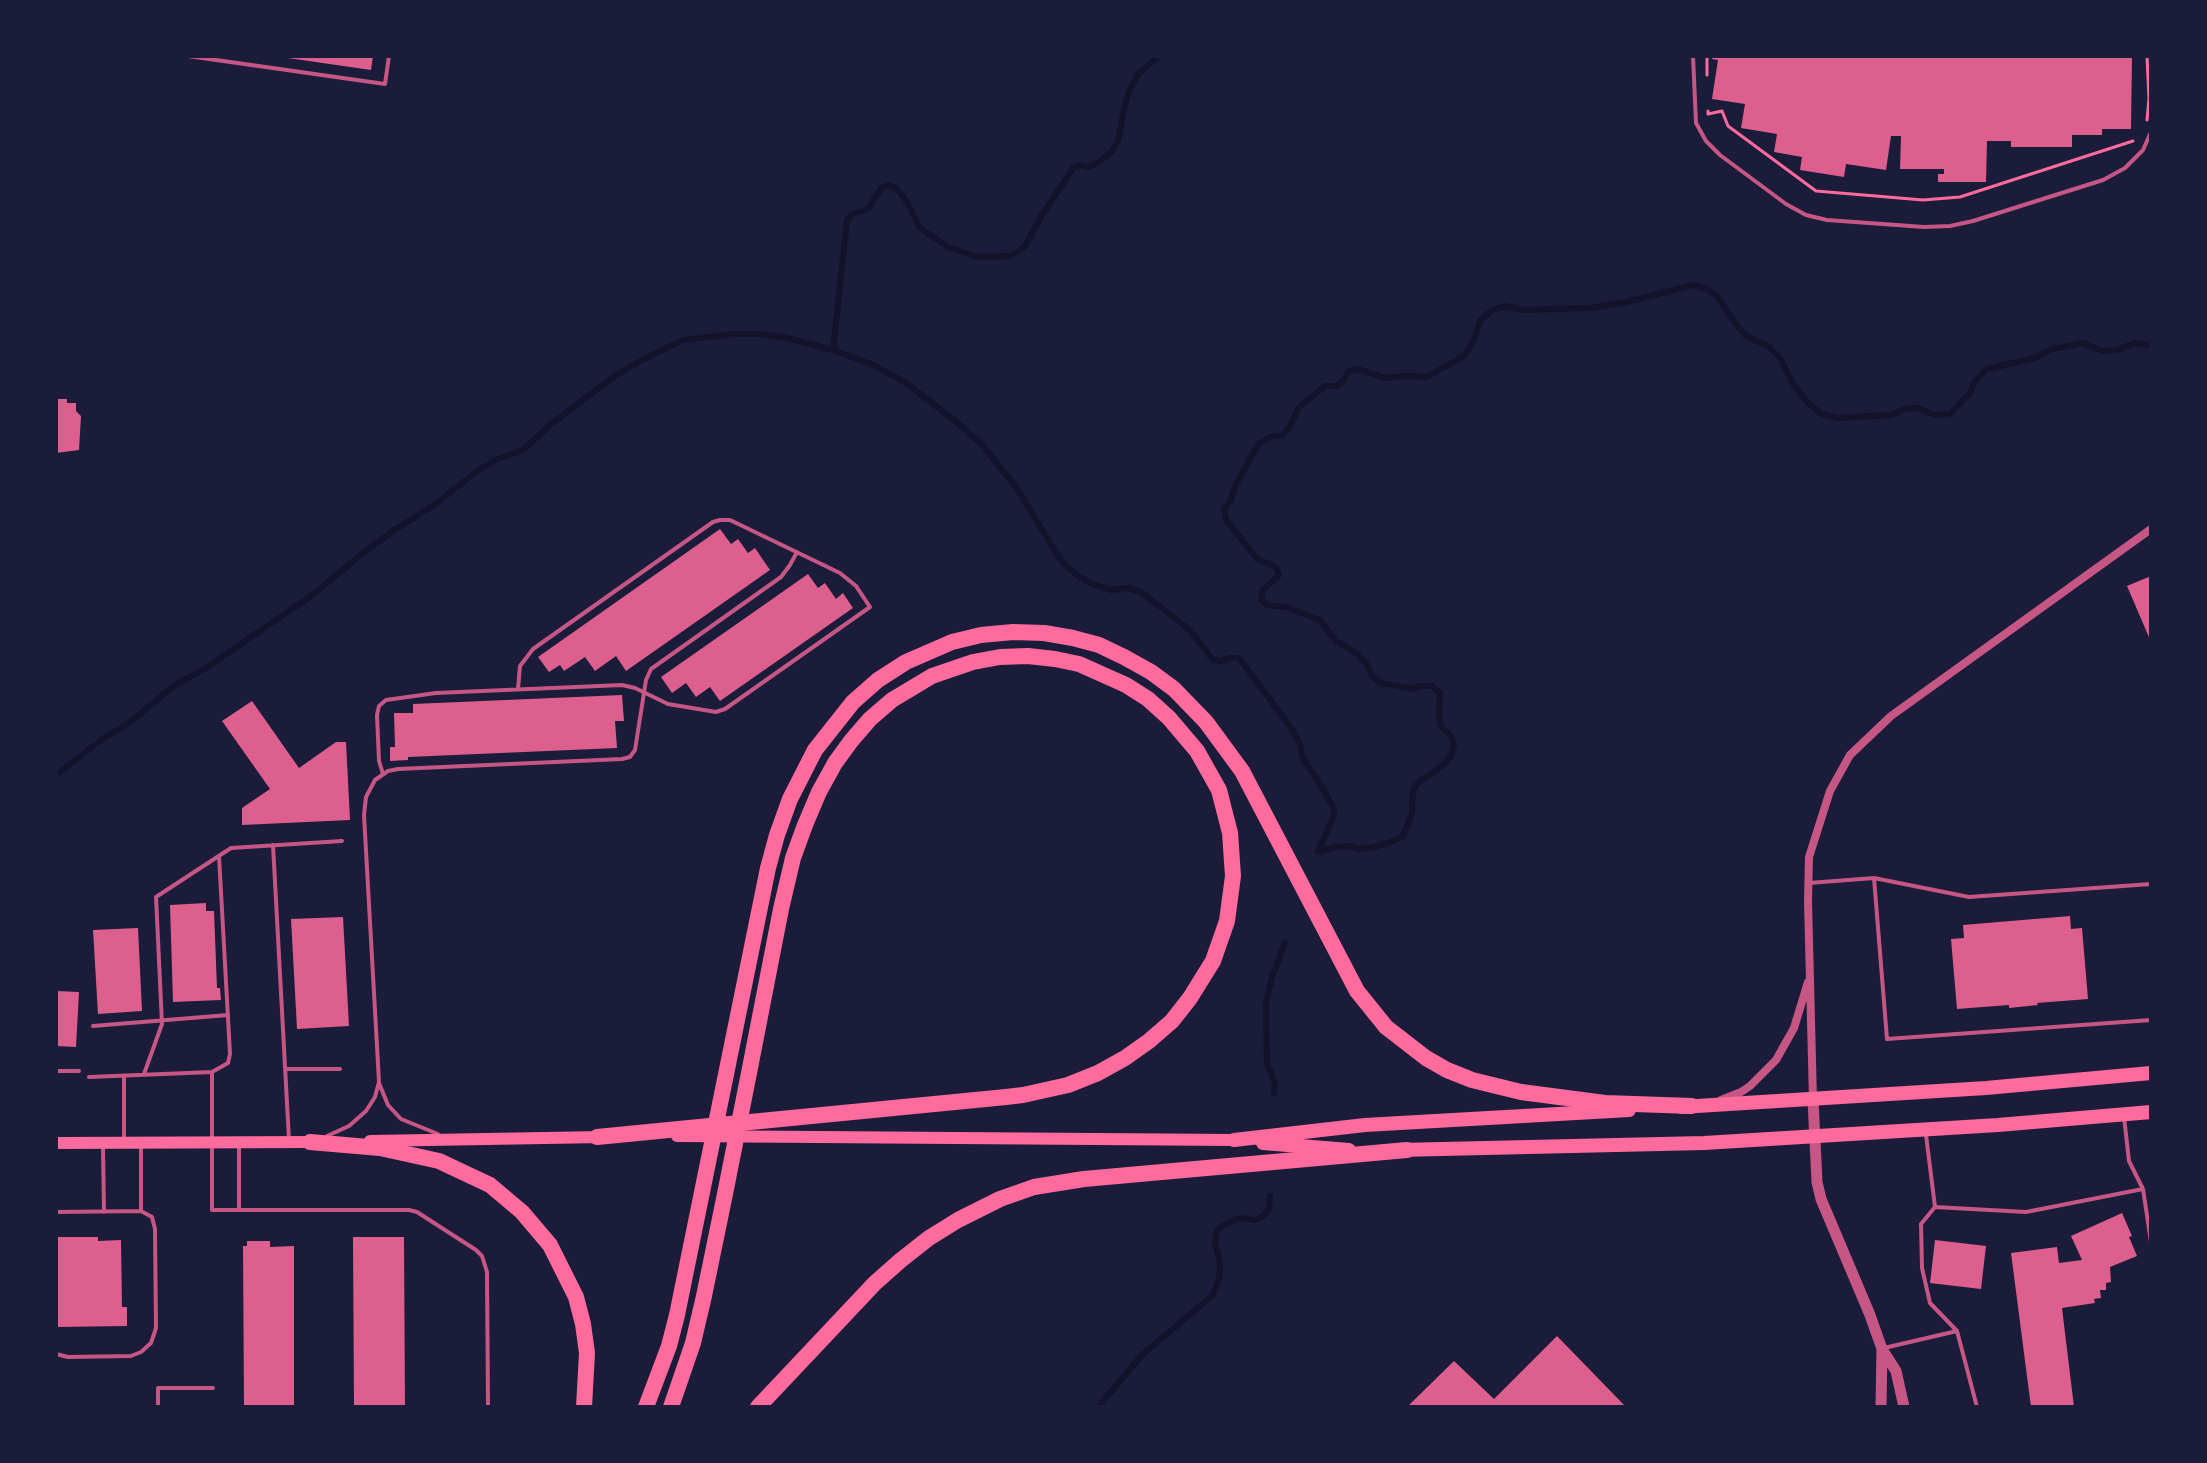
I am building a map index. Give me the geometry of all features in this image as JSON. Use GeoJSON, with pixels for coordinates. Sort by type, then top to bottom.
{"type":"FeatureCollection","features":[{"type":"Feature","properties":{"kind":"highway"},"geometry":{"type":"LineString","coordinates":[[646,1407],[673,1331],[772,852],[790,799],[815,750],[853,702],[878,680],[906,662],[968,638],[1029,632],[1073,638],[1111,650],[1163,680],[1197,711],[1225,745],[1255,792],[1357,991],[1386,1027],[1414,1050],[1447,1070],[1504,1089],[1605,1103],[1692,1106]]}},
{"type":"Feature","properties":{"kind":"highway"},"geometry":{"type":"LineString","coordinates":[[597,1137],[1023,1095],[1082,1080],[1112,1066],[1172,1021],[1199,986],[1218,948],[1230,907],[1233,862],[1228,819],[1212,777],[1188,739],[1158,708],[1126,685],[1079,664],[1042,657],[1000,657],[959,666],[925,679],[892,700],[870,719],[826,778],[805,825],[785,892],[749,1073],[725,1194],[697,1328],[671,1407]]}},
{"type":"Feature","properties":{"kind":"highway"},"geometry":{"type":"LineString","coordinates":[[310,1142],[380,1148],[439,1161],[490,1185],[522,1212],[550,1245],[576,1297],[587,1353],[584,1407]]}},
{"type":"Feature","properties":{"kind":"highway"},"geometry":{"type":"LineString","coordinates":[[758,1407],[875,1283],[901,1260],[950,1224],[1000,1199],[1034,1187],[1084,1179],[1407,1150]]}},
{"type":"Feature","properties":{"kind":"main road"},"geometry":{"type":"LineString","coordinates":[[1234,1140],[1365,1125],[1813,1100],[2151,1073]]}},
{"type":"Feature","properties":{"kind":"main road"},"geometry":{"type":"LineString","coordinates":[[56,1143],[711,1135],[1234,1140],[1337,1149],[1407,1150],[1623,1146],[1814,1137],[2151,1112]]}},
{"type":"Feature","properties":{"kind":"street"},"geometry":{"type":"LineString","coordinates":[[1904,1407],[1896,1371],[1882,1349],[1819,1191],[1815,1173],[1809,857],[1830,791],[1850,755],[1891,716],[2151,529]]}},
{"type":"Feature","properties":{"kind":"street"},"geometry":{"type":"LineString","coordinates":[[1692,1106],[1719,1101],[1741,1092],[1776,1060],[1799,1017],[1811,965]]}},
{"type":"Feature","properties":{"kind":"street"},"geometry":{"type":"LineString","coordinates":[[1881,1407],[1882,1349]]}},
{"type":"Feature","properties":{"kind":"lane"},"geometry":{"type":"LineString","coordinates":[[188,56],[385,84],[389,56]]}},
{"type":"Feature","properties":{"kind":"lane"},"geometry":{"type":"LineString","coordinates":[[1693,56],[1696,123],[1706,141],[1786,204],[1806,215],[1827,220],[1924,227],[1973,221],[2103,180],[2125,168],[2143,150],[2151,132]]}},
{"type":"Feature","properties":{"kind":"lane"},"geometry":{"type":"LineString","coordinates":[[383,774],[379,761],[377,715],[382,703],[431,693],[622,685],[631,686],[668,704],[706,712],[720,711],[870,607],[846,576],[730,520],[716,521],[533,649],[520,666],[518,689]]}},
{"type":"Feature","properties":{"kind":"lane"},"geometry":{"type":"LineString","coordinates":[[464,1139],[439,1135],[401,1119],[388,1105],[379,1082],[364,815],[368,792],[375,780],[398,769],[626,758],[635,750],[651,669],[781,577],[797,552]]}},
{"type":"Feature","properties":{"kind":"lane"},"geometry":{"type":"LineString","coordinates":[[144,1074],[161,1031],[162,1019],[156,897],[219,855],[238,847],[342,841]]}},
{"type":"Feature","properties":{"kind":"lane"},"geometry":{"type":"LineString","coordinates":[[273,844],[289,1142]]}},
{"type":"Feature","properties":{"kind":"lane"},"geometry":{"type":"LineString","coordinates":[[89,1077],[212,1072],[225,1066],[230,1059],[219,855]]}},
{"type":"Feature","properties":{"kind":"lane"},"geometry":{"type":"LineString","coordinates":[[1874,878],[1887,1039],[2151,1020]]}},
{"type":"Feature","properties":{"kind":"lane"},"geometry":{"type":"LineString","coordinates":[[1809,883],[1874,878],[1969,897],[2151,884]]}},
{"type":"Feature","properties":{"kind":"lane"},"geometry":{"type":"LineString","coordinates":[[93,1026],[228,1015]]}},
{"type":"Feature","properties":{"kind":"lane"},"geometry":{"type":"LineString","coordinates":[[285,1069],[340,1069]]}},
{"type":"Feature","properties":{"kind":"lane"},"geometry":{"type":"LineString","coordinates":[[56,1071],[79,1071]]}},
{"type":"Feature","properties":{"kind":"lane"},"geometry":{"type":"LineString","coordinates":[[212,1072],[212,1210],[409,1210],[476,1250],[484,1259],[487,1272],[488,1407]]}},
{"type":"Feature","properties":{"kind":"lane"},"geometry":{"type":"LineString","coordinates":[[124,1076],[124,1143]]}},
{"type":"Feature","properties":{"kind":"lane"},"geometry":{"type":"LineString","coordinates":[[310,1142],[338,1131],[359,1118],[371,1104],[379,1082]]}},
{"type":"Feature","properties":{"kind":"lane"},"geometry":{"type":"LineString","coordinates":[[2124,1114],[2129,1161],[2143,1189],[2151,1242]]}},
{"type":"Feature","properties":{"kind":"lane"},"geometry":{"type":"LineString","coordinates":[[1926,1129],[1935,1207],[1921,1224],[1922,1268],[1930,1303],[1957,1331],[1977,1407]]}},
{"type":"Feature","properties":{"kind":"lane"},"geometry":{"type":"LineString","coordinates":[[239,1142],[239,1210]]}},
{"type":"Feature","properties":{"kind":"lane"},"geometry":{"type":"LineString","coordinates":[[103,1143],[104,1212]]}},
{"type":"Feature","properties":{"kind":"lane"},"geometry":{"type":"LineString","coordinates":[[141,1143],[141,1211]]}},
{"type":"Feature","properties":{"kind":"lane"},"geometry":{"type":"LineString","coordinates":[[1935,1207],[2026,1212],[2143,1189]]}},
{"type":"Feature","properties":{"kind":"lane"},"geometry":{"type":"LineString","coordinates":[[56,1212],[141,1211],[152,1217],[155,1225],[156,1328],[154,1339],[141,1352],[126,1358],[56,1354]]}},
{"type":"Feature","properties":{"kind":"lane"},"geometry":{"type":"LineString","coordinates":[[1882,1349],[1957,1331]]}},
{"type":"Feature","properties":{"kind":"lane"},"geometry":{"type":"LineString","coordinates":[[158,1407],[158,1388],[213,1388]]}},
{"type":"Feature","properties":{"kind":"path"},"geometry":{"type":"LineString","coordinates":[[1707,56],[1707,85]]}},
{"type":"Feature","properties":{"kind":"path"},"geometry":{"type":"LineString","coordinates":[[2144,128],[2148,116],[2147,56]]}},
{"type":"Feature","properties":{"kind":"path"},"geometry":{"type":"LineString","coordinates":[[1708,99],[1708,114],[1722,111],[1728,126],[1816,191],[1923,200],[1960,197],[2139,139]]}},
{"type":"Feature","properties":{"kind":"building"},"geometry":{"type":"Polygon","coordinates":[[[288,56],[373,56],[371,70],[288,56]]]}},
{"type":"Feature","properties":{"kind":"building"},"geometry":{"type":"Polygon","coordinates":[[[1713,56],[2132,56],[2131,129],[2102,129],[2102,135],[2072,135],[2072,147],[2011,147],[2011,141],[1987,141],[1986,182],[1938,182],[1938,174],[1944,174],[1944,169],[1900,169],[1901,136],[1891,136],[1886,170],[1846,164],[1844,177],[1800,170],[1802,157],[1774,152],[1777,134],[1741,128],[1745,104],[1712,99],[1718,60],[1712,59],[1713,56]]]}},
{"type":"Feature","properties":{"kind":"building"},"geometry":{"type":"Polygon","coordinates":[[[56,399],[76,403],[76,411],[81,416],[79,450],[56,453],[56,399]]]}},
{"type":"Feature","properties":{"kind":"building"},"geometry":{"type":"Polygon","coordinates":[[[720,529],[731,544],[738,539],[748,553],[755,548],[770,570],[626,671],[616,656],[595,671],[585,657],[564,671],[560,665],[549,672],[538,657],[720,529]]]}},
{"type":"Feature","properties":{"kind":"building"},"geometry":{"type":"Polygon","coordinates":[[[808,574],[818,588],[825,583],[836,599],[843,593],[853,608],[720,701],[710,687],[696,697],[686,683],[672,693],[661,677],[808,574]]]}},
{"type":"Feature","properties":{"kind":"building"},"geometry":{"type":"Polygon","coordinates":[[[2151,576],[2151,642],[2127,586],[2151,576]]]}},
{"type":"Feature","properties":{"kind":"building"},"geometry":{"type":"Polygon","coordinates":[[[622,695],[624,721],[615,721],[617,748],[408,757],[408,760],[390,761],[390,747],[395,747],[394,713],[413,713],[413,704],[622,695]]]}},
{"type":"Feature","properties":{"kind":"building"},"geometry":{"type":"Polygon","coordinates":[[[252,701],[299,768],[336,742],[346,742],[350,820],[242,825],[242,808],[270,789],[222,721],[252,701]]]}},
{"type":"Feature","properties":{"kind":"building"},"geometry":{"type":"Polygon","coordinates":[[[206,903],[206,911],[214,911],[217,988],[220,988],[221,1000],[173,1002],[170,905],[206,903]]]}},
{"type":"Feature","properties":{"kind":"building"},"geometry":{"type":"Polygon","coordinates":[[[2070,916],[2071,929],[2082,928],[2088,999],[2009,1008],[2009,1005],[1957,1009],[1951,939],[1964,938],[1963,925],[2070,916]]]}},
{"type":"Feature","properties":{"kind":"building"},"geometry":{"type":"Polygon","coordinates":[[[343,917],[349,1026],[297,1029],[291,919],[343,917]]]}},
{"type":"Feature","properties":{"kind":"building"},"geometry":{"type":"Polygon","coordinates":[[[138,928],[142,1011],[98,1014],[93,930],[138,928]]]}},
{"type":"Feature","properties":{"kind":"building"},"geometry":{"type":"Polygon","coordinates":[[[56,991],[79,992],[76,1047],[56,1046],[56,991]]]}},
{"type":"Feature","properties":{"kind":"building"},"geometry":{"type":"Polygon","coordinates":[[[2122,1213],[2137,1256],[2110,1267],[2111,1282],[2106,1283],[2106,1290],[2100,1290],[2101,1298],[2094,1299],[2095,1303],[2062,1308],[2074,1407],[2031,1407],[2011,1253],[2057,1247],[2059,1263],[2082,1260],[2071,1236],[2122,1213]]]}},
{"type":"Feature","properties":{"kind":"building"},"geometry":{"type":"Polygon","coordinates":[[[56,1237],[121,1240],[122,1307],[127,1307],[127,1326],[56,1327],[56,1237]]]}},
{"type":"Feature","properties":{"kind":"building"},"geometry":{"type":"Polygon","coordinates":[[[353,1237],[404,1237],[405,1407],[354,1407],[353,1237]]]}},
{"type":"Feature","properties":{"kind":"building"},"geometry":{"type":"Polygon","coordinates":[[[1935,1240],[1986,1246],[1981,1289],[1930,1283],[1935,1240]]]}},
{"type":"Feature","properties":{"kind":"building"},"geometry":{"type":"Polygon","coordinates":[[[247,1241],[270,1241],[270,1247],[294,1246],[294,1407],[244,1407],[243,1246],[247,1246],[247,1241]]]}},
{"type":"Feature","properties":{"kind":"building"},"geometry":{"type":"Polygon","coordinates":[[[1557,1336],[1626,1407],[1407,1407],[1454,1361],[1494,1399],[1557,1336]]]}},
{"type":"Feature","properties":{"kind":"waterway"},"geometry":{"type":"LineString","coordinates":[[1159,56],[1139,73],[1129,91],[1118,141],[1111,152],[1089,167],[1074,167],[1025,246],[1010,256],[977,257],[948,247],[920,228],[907,202],[897,189],[889,185],[881,188],[868,209],[852,214],[847,220],[833,350],[876,366],[906,383],[982,445],[1016,487],[1062,562],[1078,576],[1111,590],[1126,588],[1140,591],[1191,631],[1212,659],[1239,658],[1292,729],[1306,764],[1334,808],[1318,852]]}},
{"type":"Feature","properties":{"kind":"waterway"},"geometry":{"type":"LineString","coordinates":[[1318,852],[1336,847],[1373,847],[1403,836],[1412,813],[1413,790],[1420,781],[1441,767],[1451,756],[1454,745],[1451,736],[1441,726],[1440,693],[1432,686],[1414,689],[1380,683],[1359,655],[1336,641],[1320,620],[1286,607],[1267,605],[1261,600],[1263,590],[1279,575],[1276,567],[1257,559],[1226,520],[1224,510],[1259,443],[1273,436],[1282,436],[1299,407],[1325,386],[1336,386],[1342,382],[1349,371],[1358,369],[1385,378],[1427,377],[1465,355],[1480,321],[1492,310],[1506,306],[1521,310],[1590,308],[1693,285],[1716,295],[1746,336],[1768,346],[1780,358],[1807,402],[1820,413],[1838,418],[1891,415],[1918,408],[1935,415],[1950,414],[1987,369],[2083,343],[2102,351],[2117,350],[2135,343],[2151,345]]}},
{"type":"Feature","properties":{"kind":"waterway"},"geometry":{"type":"LineString","coordinates":[[56,775],[105,737],[129,723],[175,685],[203,670],[311,596],[362,554],[480,469],[523,450],[550,425],[615,376],[642,360],[683,340],[733,334],[787,338],[833,350]]}},
{"type":"Feature","properties":{"kind":"waterway"},"geometry":{"type":"LineString","coordinates":[[1274,1093],[1275,1083],[1267,1064],[1266,1002],[1285,942]]}},
{"type":"Feature","properties":{"kind":"waterway"},"geometry":{"type":"LineString","coordinates":[[1098,1407],[1142,1355],[1213,1295],[1220,1262],[1215,1243],[1217,1230],[1240,1218],[1256,1220],[1264,1216],[1269,1208],[1270,1196]]}}]}
